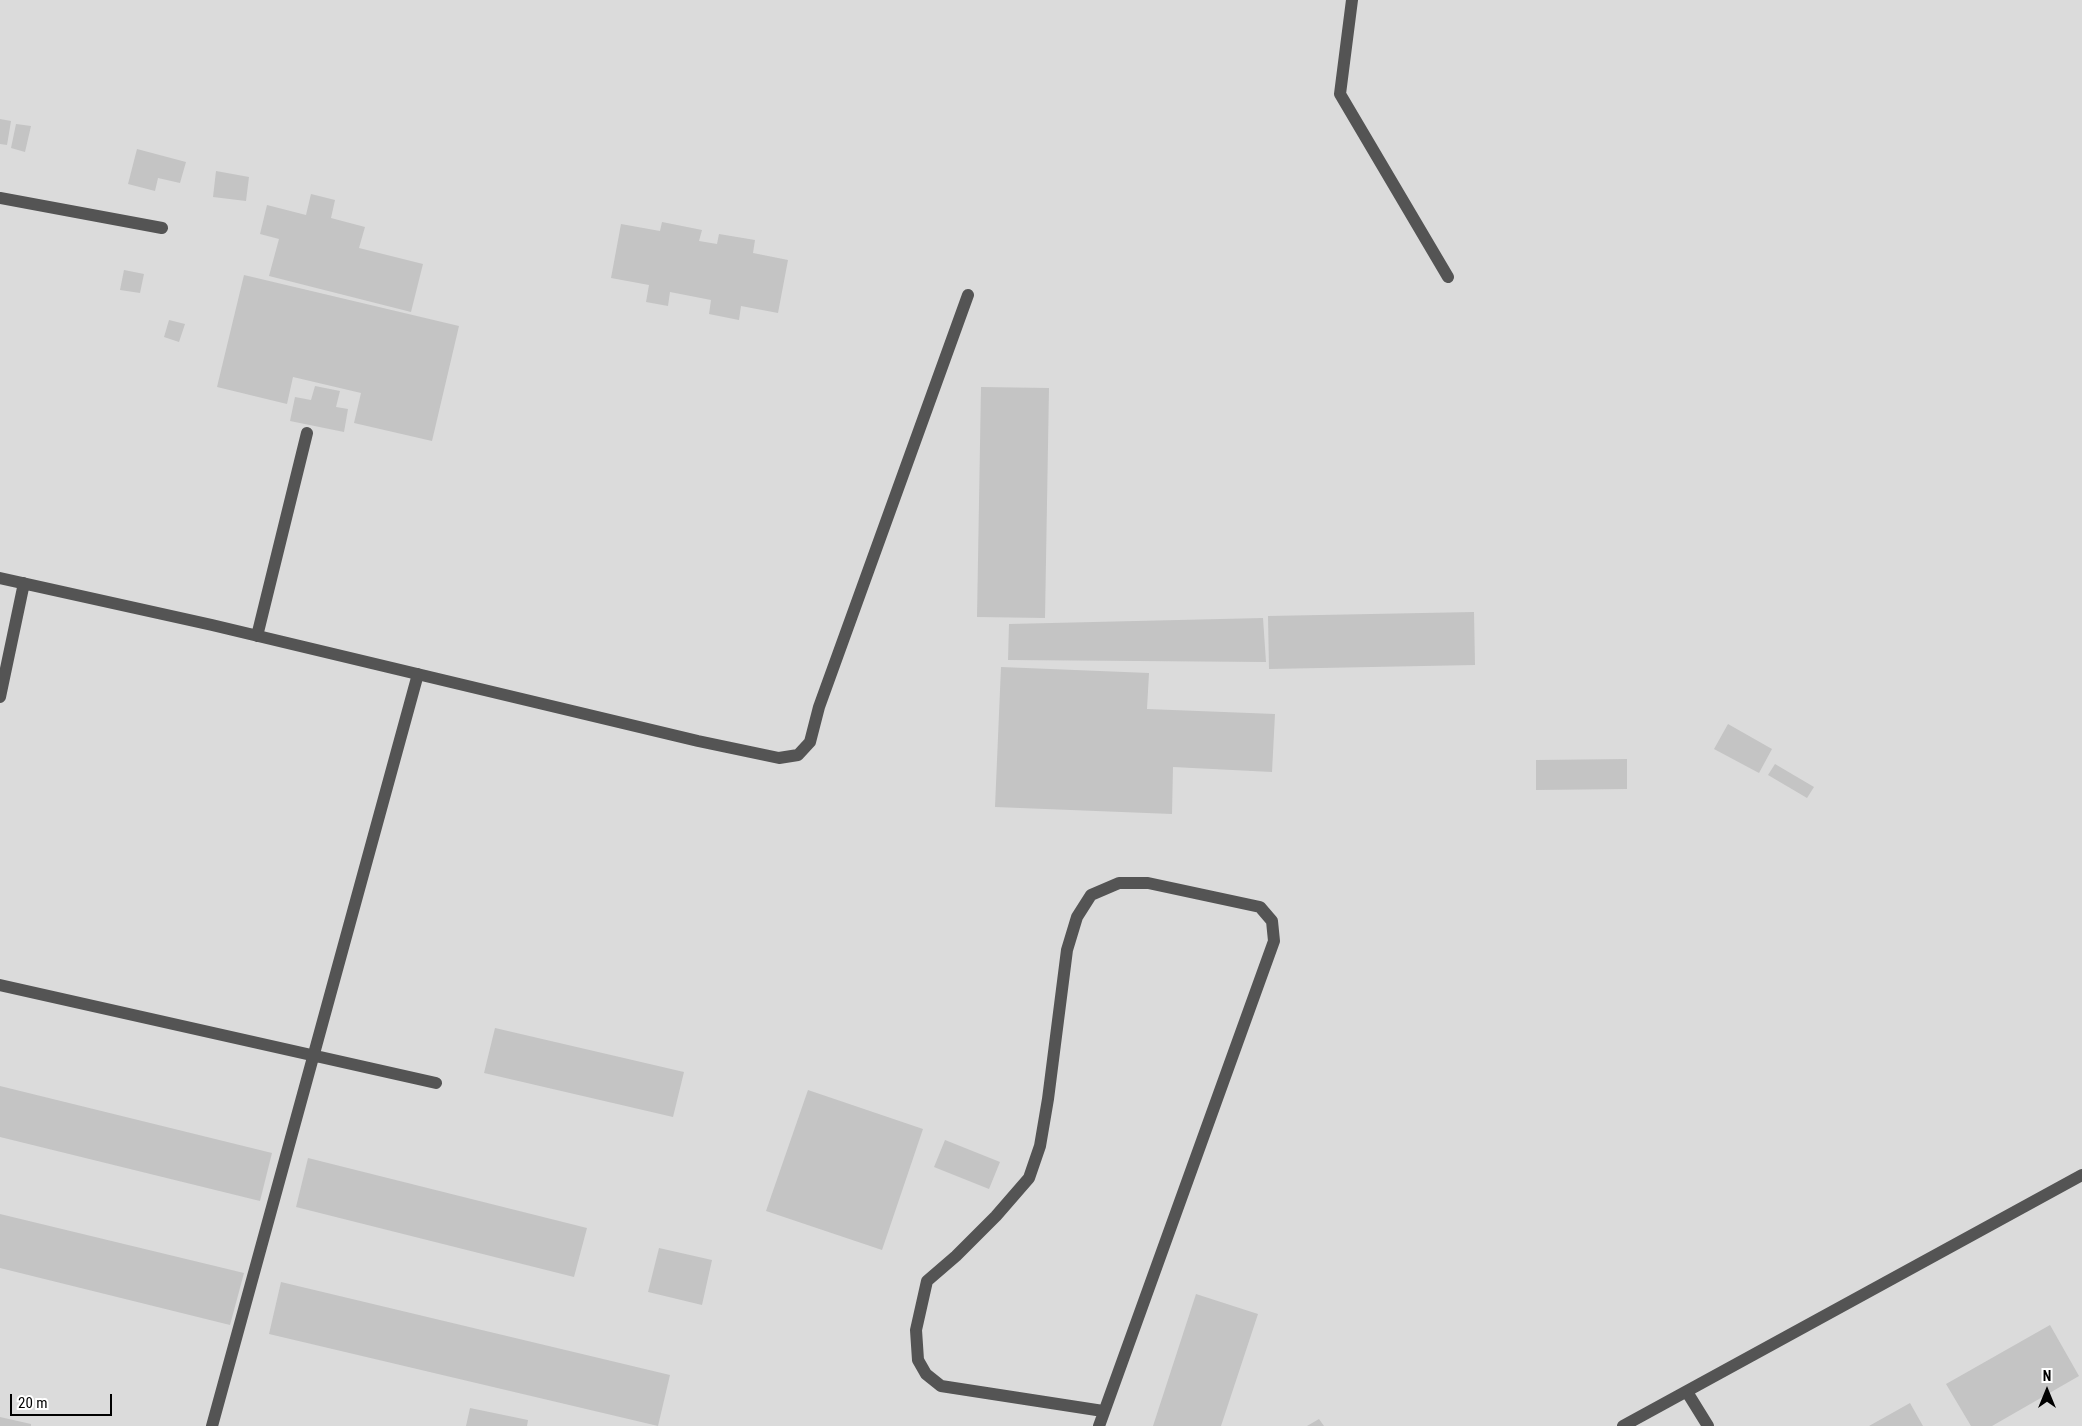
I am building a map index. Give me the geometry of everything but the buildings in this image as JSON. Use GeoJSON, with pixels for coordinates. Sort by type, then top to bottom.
{"type":"FeatureCollection","features":[{"type":"Feature","properties":{"kind":"street"},"geometry":{"type":"LineString","coordinates":[[1352,0],[1340,94],[1448,277]]}},
{"type":"Feature","properties":{"kind":"street"},"geometry":{"type":"LineString","coordinates":[[0,198],[162,228]]}},
{"type":"Feature","properties":{"kind":"street"},"geometry":{"type":"LineString","coordinates":[[0,578],[257,636],[707,743],[779,758],[798,755],[810,742],[819,707],[968,295]]}},
{"type":"Feature","properties":{"kind":"street"},"geometry":{"type":"LineString","coordinates":[[257,636],[307,433]]}},
{"type":"Feature","properties":{"kind":"street"},"geometry":{"type":"LineString","coordinates":[[0,697],[24,583]]}},
{"type":"Feature","properties":{"kind":"street"},"geometry":{"type":"LineString","coordinates":[[212,1426],[418,674]]}},
{"type":"Feature","properties":{"kind":"street"},"geometry":{"type":"LineString","coordinates":[[1099,1426],[1274,941],[1272,921],[1260,907],[1148,883],[1119,883],[1091,895],[1077,918],[1067,950],[1048,1099],[1040,1146],[1029,1178],[990,1223],[927,1281],[916,1330],[918,1360],[926,1374],[941,1386],[1103,1411]]}},
{"type":"Feature","properties":{"kind":"street"},"geometry":{"type":"LineString","coordinates":[[0,985],[436,1083]]}},
{"type":"Feature","properties":{"kind":"street"},"geometry":{"type":"LineString","coordinates":[[1623,1426],[2082,1175]]}},
{"type":"Feature","properties":{"kind":"street"},"geometry":{"type":"LineString","coordinates":[[1687,1392],[1708,1426]]}},
{"type":"Feature","properties":{"kind":"shaded area"},"geometry":{"type":"Polygon","coordinates":[[[0,0],[2082,0],[2082,1426],[0,1426],[0,0]]]}}]}
